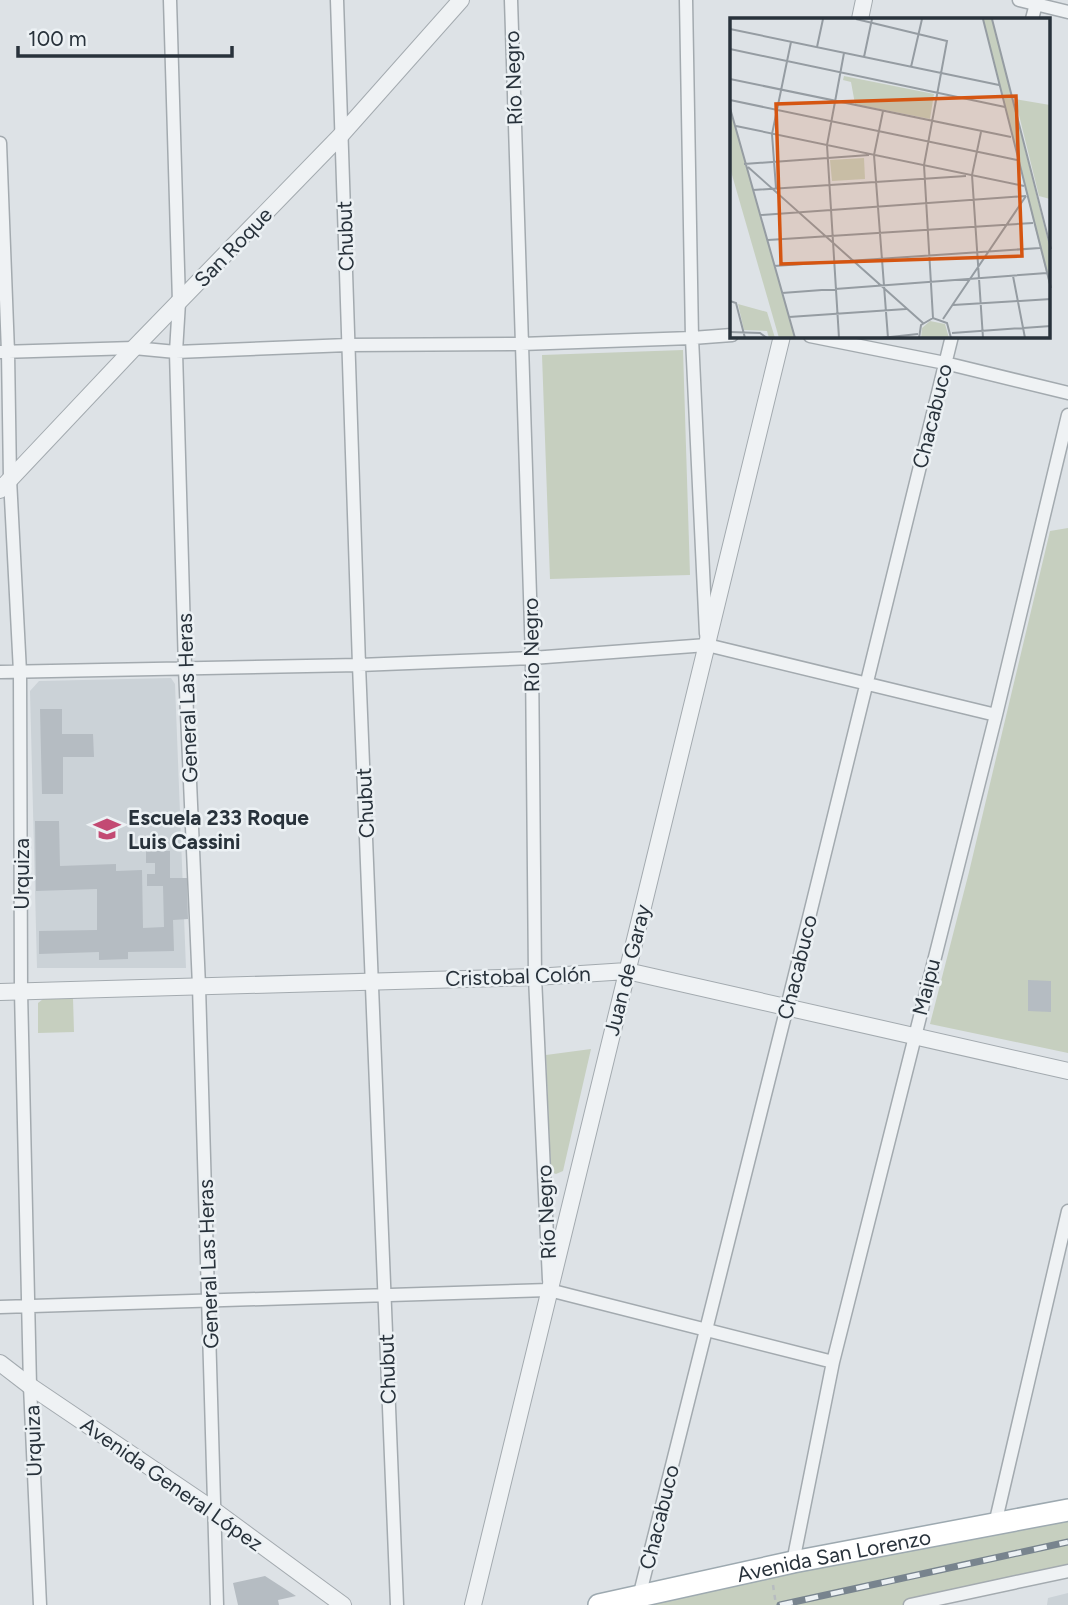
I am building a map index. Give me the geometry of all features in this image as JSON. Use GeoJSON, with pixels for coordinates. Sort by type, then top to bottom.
{"type":"FeatureCollection","features":[{"type":"Feature","properties":{"kind":"main road","name":"Avenida San Lorenzo"},"geometry":{"type":"LineString","coordinates":[[599,1605],[793,1562],[1068,1510]]}},
{"type":"Feature","properties":{"kind":"street","name":"General Las Heras"},"geometry":{"type":"LineString","coordinates":[[170,0],[179,302],[176,352],[185,668],[199,986],[217,1605]]}},
{"type":"Feature","properties":{"kind":"street","name":"Chubut"},"geometry":{"type":"LineString","coordinates":[[337,0],[359,665],[397,1605]]}},
{"type":"Feature","properties":{"kind":"street","name":"San Roque"},"geometry":{"type":"LineString","coordinates":[[5,484],[342,134],[461,0]]}},
{"type":"Feature","properties":{"kind":"street","name":"Río Negro"},"geometry":{"type":"LineString","coordinates":[[511,0],[532,658],[535,977],[549,1290]]}},
{"type":"Feature","properties":{"kind":"street"},"geometry":{"type":"LineString","coordinates":[[686,0],[692,338],[707,645]]}},
{"type":"Feature","properties":{"kind":"street"},"geometry":{"type":"LineString","coordinates":[[860,18],[864,0]]}},
{"type":"Feature","properties":{"kind":"street"},"geometry":{"type":"LineString","coordinates":[[1018,0],[1037,2],[1068,12]]}},
{"type":"Feature","properties":{"kind":"street","name":"Urquiza"},"geometry":{"type":"LineString","coordinates":[[0,143],[5,484],[20,672],[21,991],[30,1386],[40,1605]]}},
{"type":"Feature","properties":{"kind":"street"},"geometry":{"type":"LineString","coordinates":[[4,352],[134,348],[176,352],[348,345],[521,344],[730,335]]}},
{"type":"Feature","properties":{"kind":"street","name":"Juan de Garay"},"geometry":{"type":"LineString","coordinates":[[473,1605],[782,338]]}},
{"type":"Feature","properties":{"kind":"street"},"geometry":{"type":"LineString","coordinates":[[820,338],[945,363],[1068,393]]}},
{"type":"Feature","properties":{"kind":"street","name":"Chacabuco"},"geometry":{"type":"LineString","coordinates":[[639,1597],[951,338]]}},
{"type":"Feature","properties":{"kind":"street","name":"Maipu"},"geometry":{"type":"LineString","coordinates":[[793,1562],[832,1362],[996,715],[1068,415]]}},
{"type":"Feature","properties":{"kind":"street"},"geometry":{"type":"LineString","coordinates":[[0,673],[359,665],[532,658],[707,645],[996,715]]}},
{"type":"Feature","properties":{"kind":"street","name":"Cristobal Colón"},"geometry":{"type":"LineString","coordinates":[[0,992],[535,977],[627,971],[1068,1071]]}},
{"type":"Feature","properties":{"kind":"street"},"geometry":{"type":"LineString","coordinates":[[995,1524],[1068,1211]]}},
{"type":"Feature","properties":{"kind":"street"},"geometry":{"type":"LineString","coordinates":[[0,1307],[549,1290],[832,1362]]}},
{"type":"Feature","properties":{"kind":"street","name":"Avenida General López"},"geometry":{"type":"LineString","coordinates":[[0,1363],[215,1511],[343,1605]]}},
{"type":"Feature","properties":{"kind":"street"},"geometry":{"type":"LineString","coordinates":[[910,1605],[1068,1571]]}},
{"type":"Feature","properties":{"kind":"path"},"geometry":{"type":"LineString","coordinates":[[771,1567],[776,1605]]}},
{"type":"Feature","properties":{"kind":"shaded area","name":"Escuela 233 Roque Luis Cassini"},"geometry":{"type":"Polygon","coordinates":[[[171,678],[175,684],[186,968],[37,968],[30,691],[39,681],[171,678]]]}},
{"type":"Feature","properties":{"kind":"shaded area"},"geometry":{"type":"Polygon","coordinates":[[[1068,1593],[1068,1605],[1047,1605],[1048,1598],[1068,1593]]]}},
{"type":"Feature","properties":{"kind":"green space"},"geometry":{"type":"Polygon","coordinates":[[[683,350],[690,575],[550,579],[542,355],[683,350]]]}},
{"type":"Feature","properties":{"kind":"green space"},"geometry":{"type":"Polygon","coordinates":[[[1068,528],[1068,1053],[930,1024],[1050,531],[1068,528]]]}},
{"type":"Feature","properties":{"kind":"green space"},"geometry":{"type":"Polygon","coordinates":[[[73,998],[74,1032],[38,1033],[38,1003],[43,999],[73,998]]]}},
{"type":"Feature","properties":{"kind":"green space"},"geometry":{"type":"Polygon","coordinates":[[[591,1049],[563,1171],[556,1174],[551,1172],[546,1055],[591,1049]]]}},
{"type":"Feature","properties":{"kind":"green space"},"geometry":{"type":"Polygon","coordinates":[[[1068,1510],[1068,1571],[910,1605],[599,1605],[1068,1510]]]}},
{"type":"Feature","properties":{"kind":"building"},"geometry":{"type":"Polygon","coordinates":[[[40,709],[62,709],[62,734],[93,734],[94,757],[63,757],[63,794],[42,794],[40,709]]]}},
{"type":"Feature","properties":{"kind":"building"},"geometry":{"type":"Polygon","coordinates":[[[35,821],[59,821],[60,866],[116,864],[116,871],[142,870],[143,928],[164,927],[163,886],[147,886],[147,874],[155,874],[155,863],[146,863],[146,851],[170,851],[170,878],[187,878],[188,919],[173,920],[174,951],[128,952],[128,959],[99,960],[99,952],[39,954],[39,931],[97,930],[97,889],[36,891],[35,821]]]}},
{"type":"Feature","properties":{"kind":"building"},"geometry":{"type":"Polygon","coordinates":[[[1028,980],[1051,981],[1051,1012],[1028,1011],[1028,980]]]}},
{"type":"Feature","properties":{"kind":"building"},"geometry":{"type":"Polygon","coordinates":[[[265,1576],[296,1596],[278,1600],[279,1605],[238,1605],[233,1583],[265,1576]]]}},
{"type":"Feature","properties":{"kind":"railway"},"geometry":{"type":"LineString","coordinates":[[780,1605],[1068,1542]]}},
{"type":"Feature","properties":{"kind":"place","name":"Escuela 233 Roque Luis Cassini"},"geometry":{"type":"Point","coordinates":[107,829]}}]}
